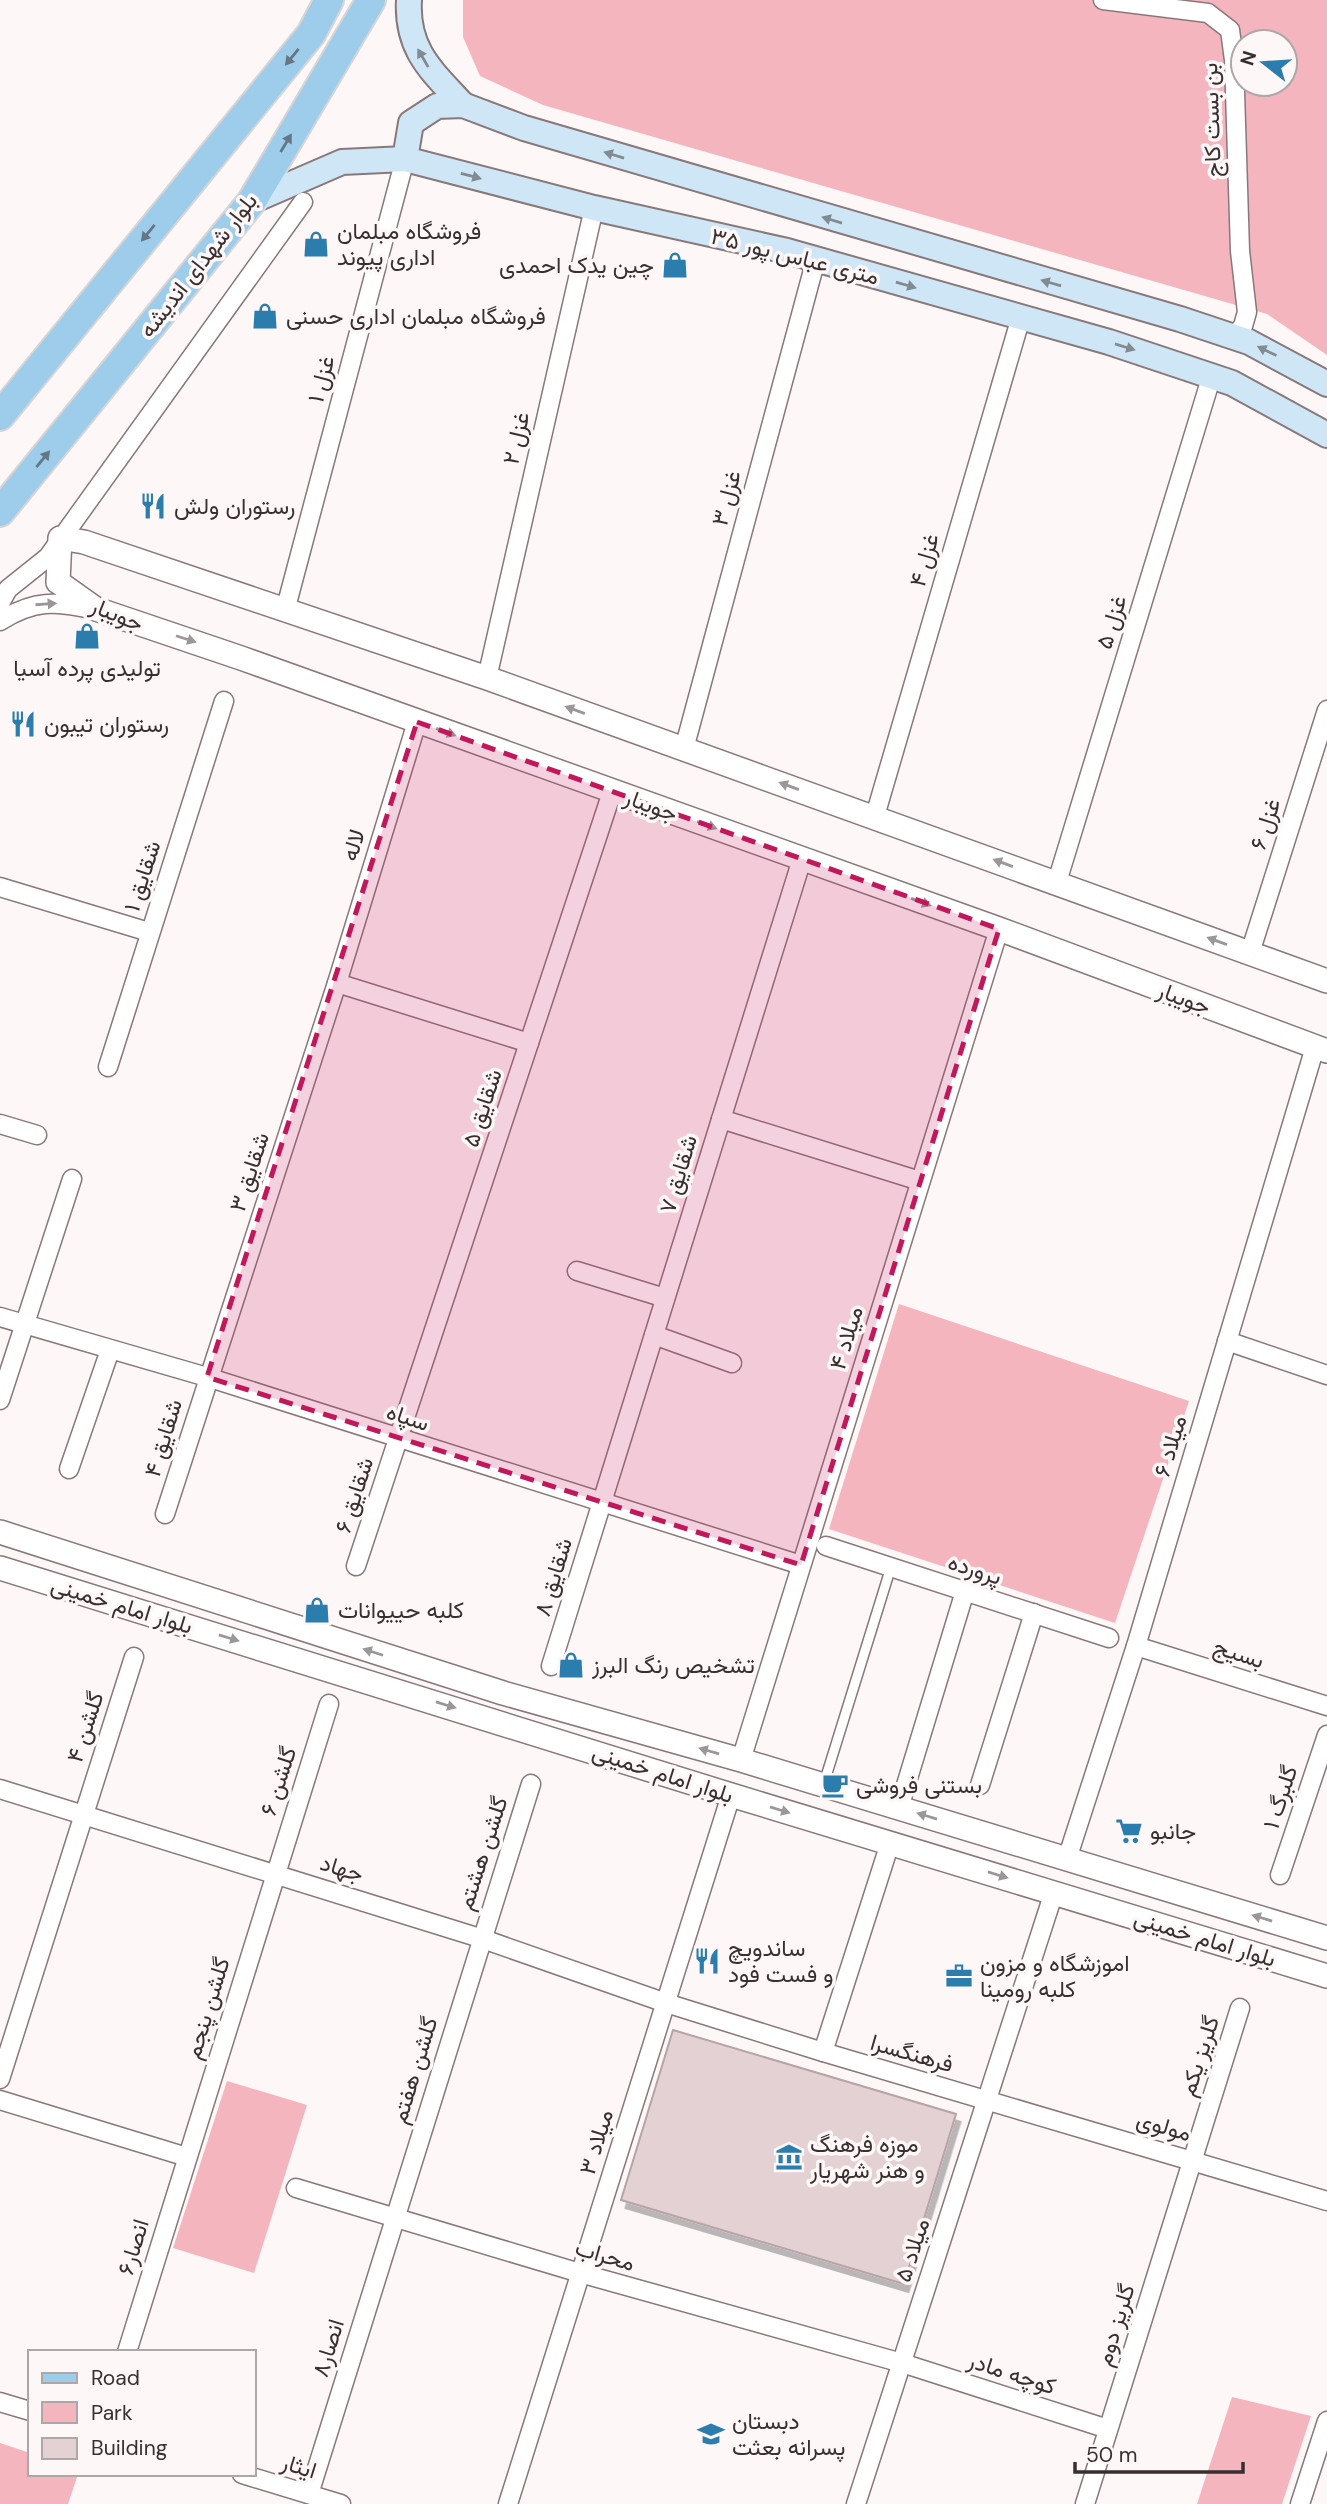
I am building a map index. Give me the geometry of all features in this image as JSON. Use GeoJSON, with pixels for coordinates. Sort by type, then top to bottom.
{"type":"FeatureCollection","features":[{"type":"Feature","properties":{"kind":"main road"},"geometry":{"type":"LineString","coordinates":[[0,416],[311,34],[329,0]]}},
{"type":"Feature","properties":{"kind":"main road","name":"بلوار شهدای اندیشه"},"geometry":{"type":"LineString","coordinates":[[0,512],[252,201],[371,0]]}},
{"type":"Feature","properties":{"kind":"main road"},"geometry":{"type":"LineString","coordinates":[[409,0],[408,14],[420,58],[463,105]]}},
{"type":"Feature","properties":{"kind":"main road"},"geometry":{"type":"LineString","coordinates":[[405,159],[411,123],[437,106],[463,105]]}},
{"type":"Feature","properties":{"kind":"main road","name":"۳۵ متری عباس پور"},"geometry":{"type":"LineString","coordinates":[[463,105],[524,128],[1234,337],[1299,367],[1327,384]]}},
{"type":"Feature","properties":{"kind":"main road","name":"۳۵ متری عباس پور"},"geometry":{"type":"LineString","coordinates":[[252,201],[342,162],[405,159],[594,208],[816,259],[1021,317],[1212,376],[1271,402],[1327,435]]}},
{"type":"Feature","properties":{"kind":"main road"},"geometry":{"type":"LineString","coordinates":[[0,397],[36,371]]}},
{"type":"Feature","properties":{"kind":"street","name":"بن بست کاج"},"geometry":{"type":"LineString","coordinates":[[1103,0],[1208,13],[1230,30],[1234,60],[1240,251],[1247,312],[1243,326],[1234,337]]}},
{"type":"Feature","properties":{"kind":"street","name":"غزل ۱"},"geometry":{"type":"LineString","coordinates":[[285,611],[405,159]]}},
{"type":"Feature","properties":{"kind":"street"},"geometry":{"type":"LineString","coordinates":[[0,603],[8,589],[48,557],[303,202]]}},
{"type":"Feature","properties":{"kind":"street","name":"غزل ۲"},"geometry":{"type":"LineString","coordinates":[[487,678],[594,208]]}},
{"type":"Feature","properties":{"kind":"street","name":"غزل ۳"},"geometry":{"type":"LineString","coordinates":[[684,749],[816,259]]}},
{"type":"Feature","properties":{"kind":"street","name":"غزل ۴"},"geometry":{"type":"LineString","coordinates":[[874,816],[1021,317]]}},
{"type":"Feature","properties":{"kind":"street","name":"غزل ۵"},"geometry":{"type":"LineString","coordinates":[[1057,882],[1212,376]]}},
{"type":"Feature","properties":{"kind":"street"},"geometry":{"type":"LineString","coordinates":[[60,538],[84,542],[487,678],[1327,981]]}},
{"type":"Feature","properties":{"kind":"street","name":"جویبار"},"geometry":{"type":"LineString","coordinates":[[60,538],[58,582],[96,609],[999,929],[1321,1049]]}},
{"type":"Feature","properties":{"kind":"street"},"geometry":{"type":"LineString","coordinates":[[0,621],[23,607],[50,602],[96,609]]}},
{"type":"Feature","properties":{"kind":"street","name":"شقایق ۱"},"geometry":{"type":"LineString","coordinates":[[108,1067],[224,701]]}},
{"type":"Feature","properties":{"kind":"street","name":"غزل ۶"},"geometry":{"type":"LineString","coordinates":[[1250,953],[1327,710]]}},
{"type":"Feature","properties":{"kind":"street","name":"لاله"},"geometry":{"type":"LineString","coordinates":[[337,983],[417,722]]}},
{"type":"Feature","properties":{"kind":"street","name":"شقایق ۵"},"geometry":{"type":"LineString","coordinates":[[398,1439],[612,792]]}},
{"type":"Feature","properties":{"kind":"street","name":"شقایق ۷"},"geometry":{"type":"LineString","coordinates":[[601,1503],[802,859]]}},
{"type":"Feature","properties":{"kind":"street"},"geometry":{"type":"LineString","coordinates":[[0,887],[149,932]]}},
{"type":"Feature","properties":{"kind":"street","name":"میلاد ۴"},"geometry":{"type":"LineString","coordinates":[[741,1760],[999,929]]}},
{"type":"Feature","properties":{"kind":"street"},"geometry":{"type":"LineString","coordinates":[[337,983],[529,1043]]}},
{"type":"Feature","properties":{"kind":"street","name":"شقایق ۳"},"geometry":{"type":"LineString","coordinates":[[207,1377],[337,983]]}},
{"type":"Feature","properties":{"kind":"street","name":"میلاد ۶"},"geometry":{"type":"LineString","coordinates":[[1067,1858],[1136,1646],[1227,1341],[1321,1049]]}},
{"type":"Feature","properties":{"kind":"street"},"geometry":{"type":"LineString","coordinates":[[721,1119],[920,1181]]}},
{"type":"Feature","properties":{"kind":"street"},"geometry":{"type":"LineString","coordinates":[[0,1124],[37,1135]]}},
{"type":"Feature","properties":{"kind":"street"},"geometry":{"type":"LineString","coordinates":[[0,1400],[27,1325],[72,1179]]}},
{"type":"Feature","properties":{"kind":"street"},"geometry":{"type":"LineString","coordinates":[[578,1271],[665,1298]]}},
{"type":"Feature","properties":{"kind":"street","name":"سپاه"},"geometry":{"type":"LineString","coordinates":[[0,1317],[207,1377],[802,1565]]}},
{"type":"Feature","properties":{"kind":"street"},"geometry":{"type":"LineString","coordinates":[[654,1335],[732,1363]]}},
{"type":"Feature","properties":{"kind":"street"},"geometry":{"type":"LineString","coordinates":[[1227,1341],[1327,1375]]}},
{"type":"Feature","properties":{"kind":"street"},"geometry":{"type":"LineString","coordinates":[[69,1469],[110,1350]]}},
{"type":"Feature","properties":{"kind":"street","name":"شقایق ۴"},"geometry":{"type":"LineString","coordinates":[[165,1514],[207,1377]]}},
{"type":"Feature","properties":{"kind":"street","name":"شقایق ۶"},"geometry":{"type":"LineString","coordinates":[[356,1566],[398,1439]]}},
{"type":"Feature","properties":{"kind":"street","name":"شقایق ۸"},"geometry":{"type":"LineString","coordinates":[[551,1666],[601,1503]]}},
{"type":"Feature","properties":{"kind":"street","name":"بلوار امام خمینی"},"geometry":{"type":"LineString","coordinates":[[0,1532],[503,1693],[741,1760],[1327,1938]]}},
{"type":"Feature","properties":{"kind":"street","name":"پرورده"},"geometry":{"type":"LineString","coordinates":[[826,1546],[1109,1638]]}},
{"type":"Feature","properties":{"kind":"street","name":"بلوار امام خمینی"},"geometry":{"type":"LineString","coordinates":[[0,1568],[731,1795],[1327,1976]]}},
{"type":"Feature","properties":{"kind":"street"},"geometry":{"type":"LineString","coordinates":[[899,1808],[965,1591]]}},
{"type":"Feature","properties":{"kind":"street"},"geometry":{"type":"LineString","coordinates":[[980,1785],[1034,1614]]}},
{"type":"Feature","properties":{"kind":"street","name":"بسیج"},"geometry":{"type":"LineString","coordinates":[[1136,1646],[1327,1706]]}},
{"type":"Feature","properties":{"kind":"street","name":"گلشن ۴"},"geometry":{"type":"LineString","coordinates":[[0,2079],[134,1657]]}},
{"type":"Feature","properties":{"kind":"street","name":"گلشن ۶"},"geometry":{"type":"LineString","coordinates":[[274,1873],[329,1704]]}},
{"type":"Feature","properties":{"kind":"street","name":"گلبرگ ۱"},"geometry":{"type":"LineString","coordinates":[[1280,1875],[1327,1735]]}},
{"type":"Feature","properties":{"kind":"street"},"geometry":{"type":"LineString","coordinates":[[731,1795],[741,1760]]}},
{"type":"Feature","properties":{"kind":"street","name":"گلشن هشتم"},"geometry":{"type":"LineString","coordinates":[[480,1938],[531,1784]]}},
{"type":"Feature","properties":{"kind":"street","name":"جهاد"},"geometry":{"type":"LineString","coordinates":[[0,1789],[83,1812],[480,1938],[666,2003]]}},
{"type":"Feature","properties":{"kind":"street","name":"میلاد ۳"},"geometry":{"type":"LineString","coordinates":[[508,2504],[731,1795]]}},
{"type":"Feature","properties":{"kind":"street"},"geometry":{"type":"LineString","coordinates":[[823,2052],[890,1843]]}},
{"type":"Feature","properties":{"kind":"street"},"geometry":{"type":"LineString","coordinates":[[1054,1892],[1067,1858]]}},
{"type":"Feature","properties":{"kind":"street","name":"گلشن پنجم"},"geometry":{"type":"LineString","coordinates":[[187,2157],[274,1873]]}},
{"type":"Feature","properties":{"kind":"street","name":"میلاد ۵"},"geometry":{"type":"LineString","coordinates":[[856,2504],[1054,1892]]}},
{"type":"Feature","properties":{"kind":"street","name":"گلشن هفتم"},"geometry":{"type":"LineString","coordinates":[[394,2217],[480,1938]]}},
{"type":"Feature","properties":{"kind":"street","name":"فرهنگسرا"},"geometry":{"type":"LineString","coordinates":[[666,2003],[987,2100]]}},
{"type":"Feature","properties":{"kind":"street","name":"گلریز یکم"},"geometry":{"type":"LineString","coordinates":[[1191,2160],[1240,2008]]}},
{"type":"Feature","properties":{"kind":"street"},"geometry":{"type":"LineString","coordinates":[[0,2100],[187,2157]]}},
{"type":"Feature","properties":{"kind":"street","name":"مولوی"},"geometry":{"type":"LineString","coordinates":[[987,2100],[1327,2201]]}},
{"type":"Feature","properties":{"kind":"street","name":"انصار۶"},"geometry":{"type":"LineString","coordinates":[[128,2350],[187,2157]]}},
{"type":"Feature","properties":{"kind":"street","name":"گلریز دوم"},"geometry":{"type":"LineString","coordinates":[[1085,2504],[1191,2160]]}},
{"type":"Feature","properties":{"kind":"street","name":"محراب"},"geometry":{"type":"LineString","coordinates":[[296,2188],[580,2273],[902,2363]]}},
{"type":"Feature","properties":{"kind":"street","name":"انصار۸"},"geometry":{"type":"LineString","coordinates":[[309,2494],[394,2217]]}},
{"type":"Feature","properties":{"kind":"street","name":"کوچه مادر"},"geometry":{"type":"LineString","coordinates":[[902,2363],[1108,2429]]}},
{"type":"Feature","properties":{"kind":"street"},"geometry":{"type":"LineString","coordinates":[[0,2402],[28,2410]]}},
{"type":"Feature","properties":{"kind":"street"},"geometry":{"type":"LineString","coordinates":[[1300,2504],[1327,2421]]}},
{"type":"Feature","properties":{"kind":"street","name":"ایثار"},"geometry":{"type":"LineString","coordinates":[[249,2476],[341,2504]]}},
{"type":"Feature","properties":{"kind":"lane"},"geometry":{"type":"LineString","coordinates":[[824,1785],[891,1567]]}},
{"type":"Feature","properties":{"kind":"highlighted area"},"geometry":{"type":"Polygon","coordinates":[[[417,722],[999,929],[801,1565],[207,1377],[417,722]]]}},
{"type":"Feature","properties":{"kind":"green space"},"geometry":{"type":"Polygon","coordinates":[[[463,0],[1327,0],[1327,355],[1267,314],[543,105],[480,76],[463,37],[463,0]]]}},
{"type":"Feature","properties":{"kind":"green space"},"geometry":{"type":"Polygon","coordinates":[[[899,1304],[1189,1401],[1115,1623],[829,1529],[899,1304]]]}},
{"type":"Feature","properties":{"kind":"green space"},"geometry":{"type":"Polygon","coordinates":[[[227,2081],[307,2105],[254,2273],[173,2248],[227,2081]]]}},
{"type":"Feature","properties":{"kind":"green space"},"geometry":{"type":"Polygon","coordinates":[[[1232,2397],[1311,2416],[1282,2504],[1197,2504],[1232,2397]]]}},
{"type":"Feature","properties":{"kind":"green space"},"geometry":{"type":"Polygon","coordinates":[[[0,2443],[28,2452],[28,2476],[77,2476],[68,2504],[0,2504],[0,2443]]]}},
{"type":"Feature","properties":{"kind":"building","name":"موزه فرهنگ و هنر شهریار"},"geometry":{"type":"Polygon","coordinates":[[[673,2030],[956,2114],[904,2284],[621,2200],[673,2030]]]}},
{"type":"Feature","properties":{"kind":"place","name":"فروشگاه مبلمان اداری پیوند"},"geometry":{"type":"Point","coordinates":[316,244]}},
{"type":"Feature","properties":{"kind":"place","name":"چین یدک احمدی"},"geometry":{"type":"Point","coordinates":[675,265]}},
{"type":"Feature","properties":{"kind":"place","name":"فروشگاه مبلمان اداری حسنی"},"geometry":{"type":"Point","coordinates":[265,316]}},
{"type":"Feature","properties":{"kind":"place","name":"رستوران ولش"},"geometry":{"type":"Point","coordinates":[153,506]}},
{"type":"Feature","properties":{"kind":"place","name":"تولیدی پرده آسیا"},"geometry":{"type":"Point","coordinates":[87,636]}},
{"type":"Feature","properties":{"kind":"place","name":"رستوران تیبون"},"geometry":{"type":"Point","coordinates":[23,724]}},
{"type":"Feature","properties":{"kind":"place","name":"کلبه حییوانات"},"geometry":{"type":"Point","coordinates":[317,1610]}},
{"type":"Feature","properties":{"kind":"place","name":"تشخیص رنگ البرز"},"geometry":{"type":"Point","coordinates":[571,1665]}},
{"type":"Feature","properties":{"kind":"place","name":"بستنی فروشی"},"geometry":{"type":"Point","coordinates":[835,1785]}},
{"type":"Feature","properties":{"kind":"place","name":"جانبو"},"geometry":{"type":"Point","coordinates":[1129,1831]}},
{"type":"Feature","properties":{"kind":"place","name":"ساندویچ و فست فود"},"geometry":{"type":"Point","coordinates":[707,1961]}},
{"type":"Feature","properties":{"kind":"place","name":"اموزشگاه و مزون کلبه رومینا"},"geometry":{"type":"Point","coordinates":[959,1976]}},
{"type":"Feature","properties":{"kind":"place","name":"موزه فرهنگ و هنر شهریار"},"geometry":{"type":"Point","coordinates":[789,2157]}},
{"type":"Feature","properties":{"kind":"place","name":"دبستان پسرانه بعثت"},"geometry":{"type":"Point","coordinates":[711,2434]}}]}
